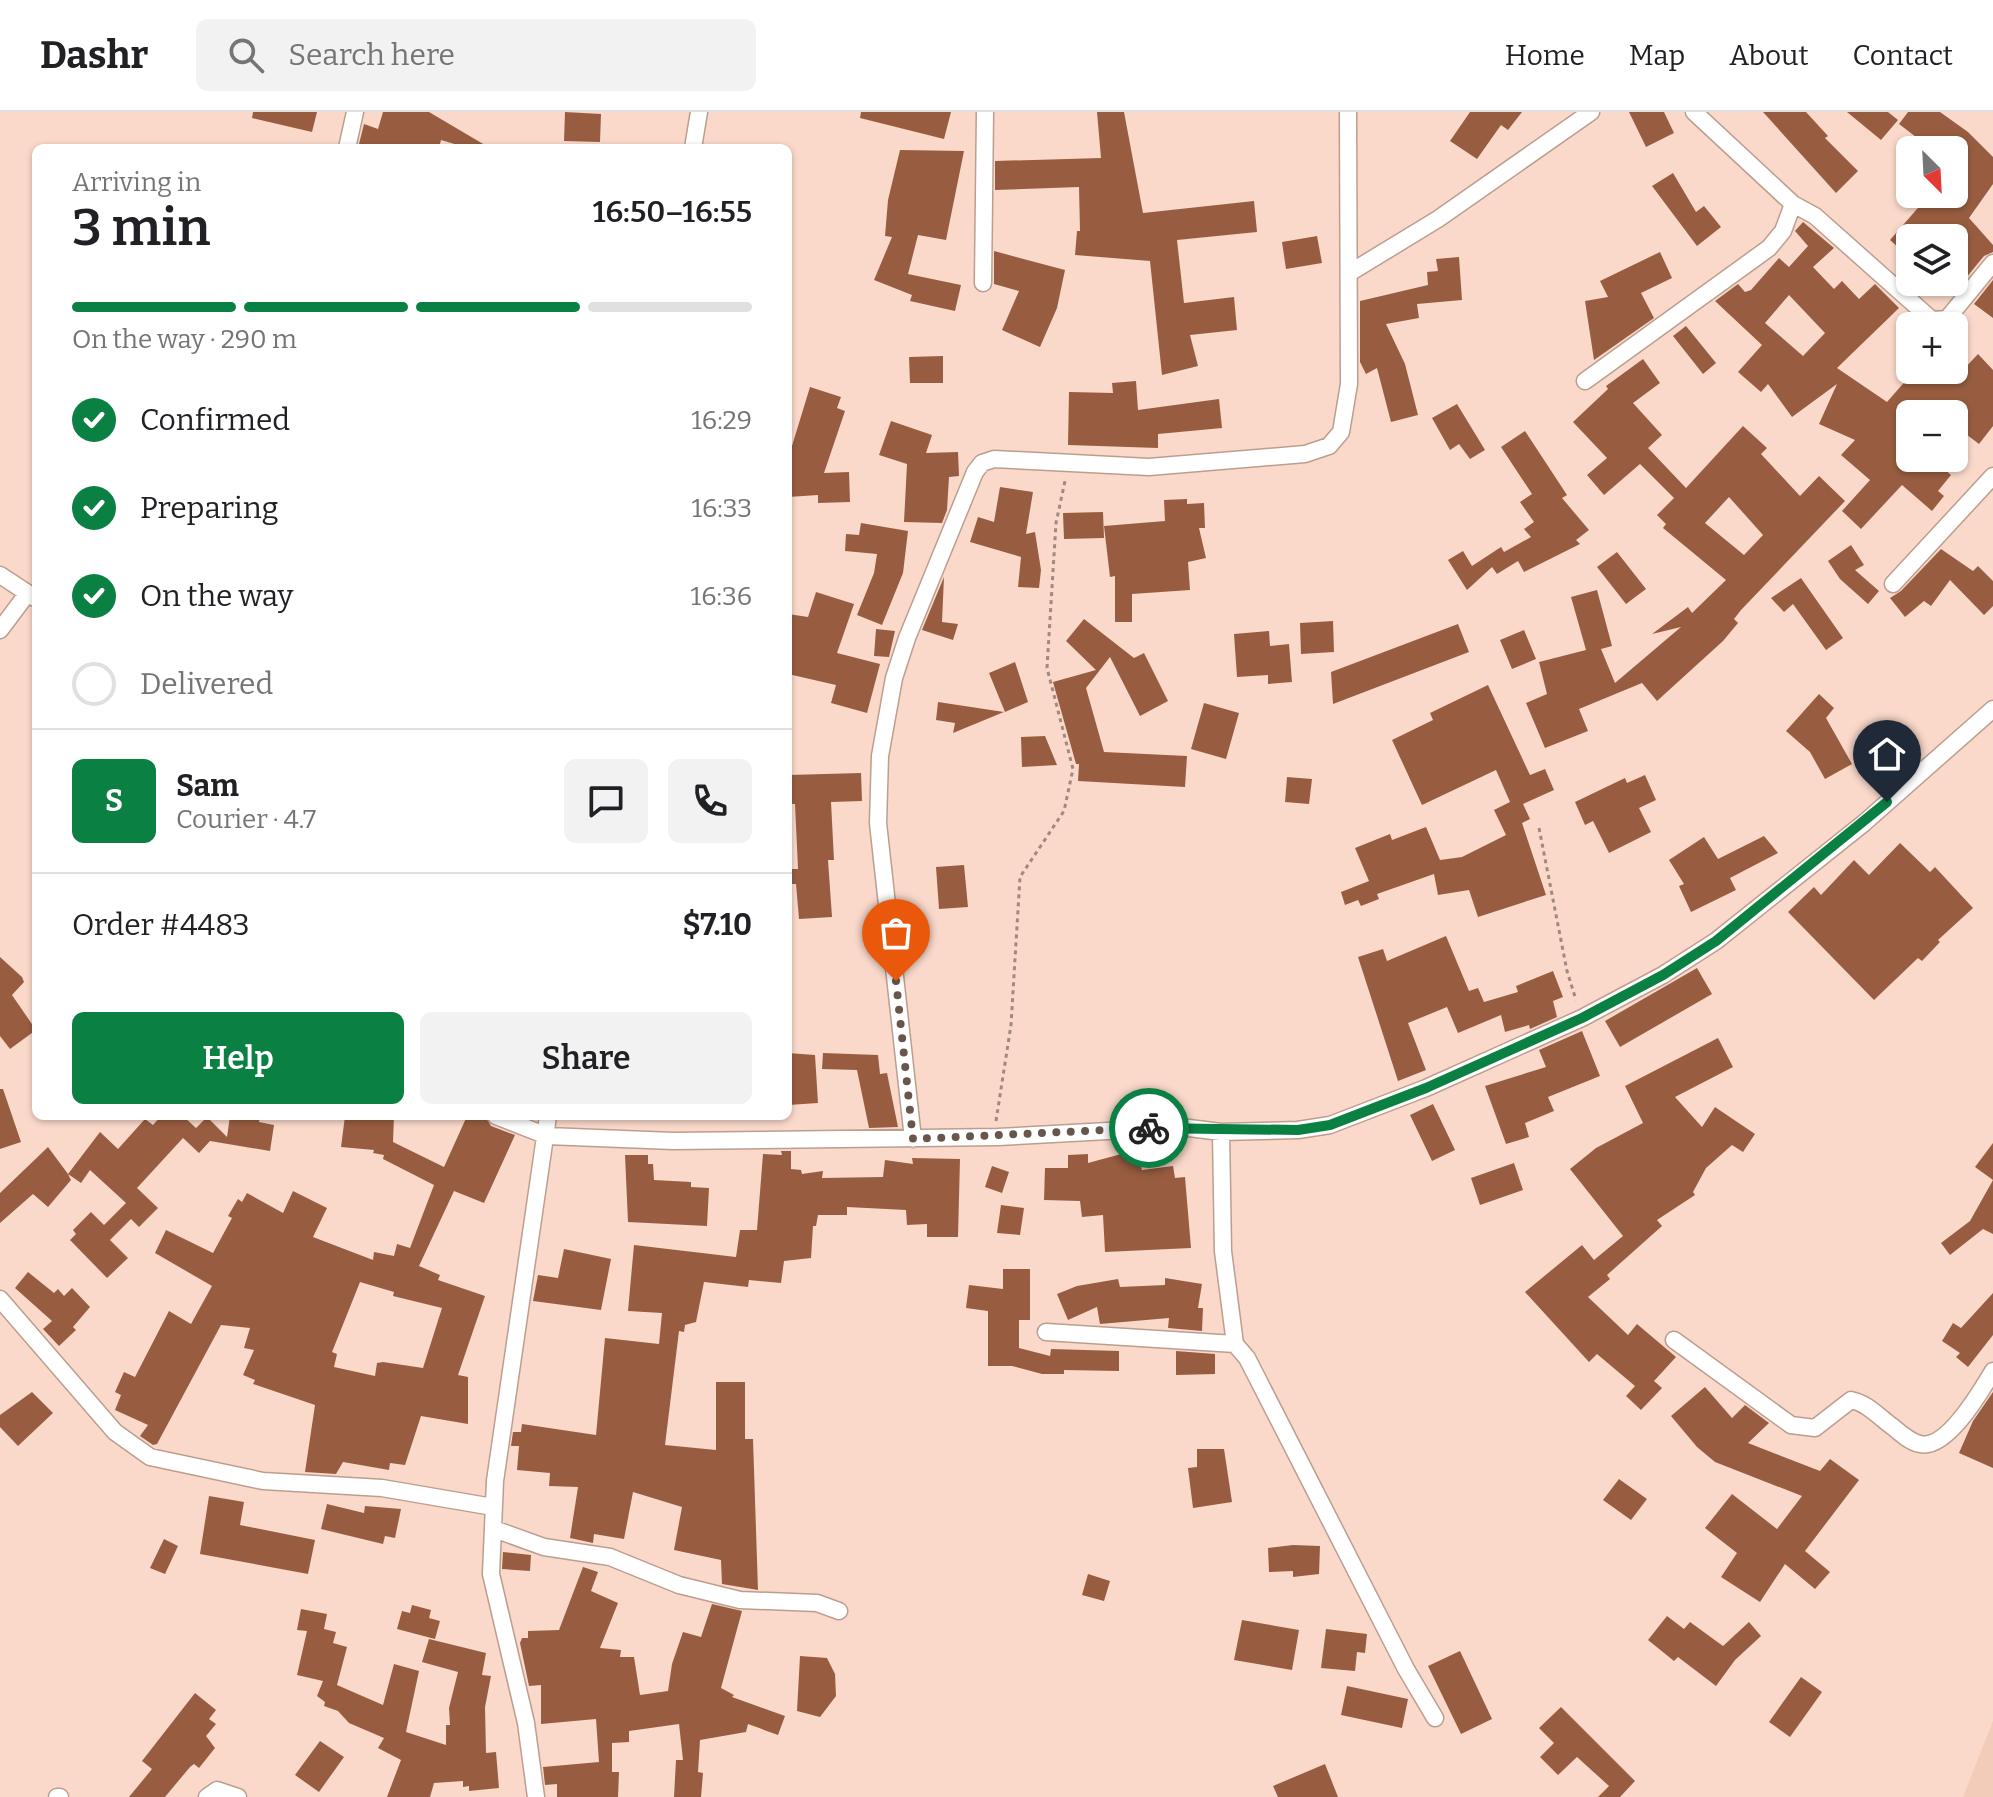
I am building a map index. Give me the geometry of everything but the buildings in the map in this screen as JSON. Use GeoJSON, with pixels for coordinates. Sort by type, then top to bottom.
{"type":"FeatureCollection","features":[{"type":"Feature","properties":{"kind":"street"},"geometry":{"type":"LineString","coordinates":[[348,144],[355,112]]}},
{"type":"Feature","properties":{"kind":"street"},"geometry":{"type":"LineString","coordinates":[[694,144],[699,112]]}},
{"type":"Feature","properties":{"kind":"street"},"geometry":{"type":"LineString","coordinates":[[983,283],[985,112]]}},
{"type":"Feature","properties":{"kind":"street"},"geometry":{"type":"LineString","coordinates":[[913,1139],[878,823],[880,756],[894,678],[926,586],[975,472],[982,463],[994,459],[1149,467],[1228,463],[1305,454],[1329,446],[1341,432],[1349,384],[1351,272],[1348,112]]}},
{"type":"Feature","properties":{"kind":"street"},"geometry":{"type":"LineString","coordinates":[[1351,272],[1438,219],[1591,112]]}},
{"type":"Feature","properties":{"kind":"street"},"geometry":{"type":"LineString","coordinates":[[1694,112],[1793,204],[1815,216],[1932,320],[1947,319],[1959,308],[1993,263]]}},
{"type":"Feature","properties":{"kind":"street"},"geometry":{"type":"LineString","coordinates":[[1585,381],[1769,248],[1783,231],[1793,204]]}},
{"type":"Feature","properties":{"kind":"street"},"geometry":{"type":"LineString","coordinates":[[1893,584],[1993,476]]}},
{"type":"Feature","properties":{"kind":"street"},"geometry":{"type":"LineString","coordinates":[[0,575],[32,596],[0,630]]}},
{"type":"Feature","properties":{"kind":"street"},"geometry":{"type":"LineString","coordinates":[[506,1120],[547,1136],[673,1141],[998,1137],[1181,1127],[1221,1132],[1298,1130],[1330,1125],[1426,1088],[1582,1018],[1663,975],[1716,941],[1864,823],[1993,709]]}},
{"type":"Feature","properties":{"kind":"street"},"geometry":{"type":"LineString","coordinates":[[536,1797],[526,1723],[491,1574],[493,1507],[548,1120]]}},
{"type":"Feature","properties":{"kind":"street"},"geometry":{"type":"LineString","coordinates":[[1221,1132],[1223,1251],[1235,1344],[1247,1358],[1406,1669],[1435,1718]]}},
{"type":"Feature","properties":{"kind":"street"},"geometry":{"type":"LineString","coordinates":[[0,1299],[115,1432],[150,1457],[263,1481],[382,1488],[493,1507]]}},
{"type":"Feature","properties":{"kind":"street"},"geometry":{"type":"LineString","coordinates":[[1046,1332],[1235,1344]]}},
{"type":"Feature","properties":{"kind":"street"},"geometry":{"type":"LineString","coordinates":[[1674,1340],[1791,1425],[1815,1428],[1851,1400],[1861,1402],[1921,1444],[1935,1442],[1953,1429],[1993,1371]]}},
{"type":"Feature","properties":{"kind":"street"},"geometry":{"type":"LineString","coordinates":[[494,1529],[544,1547],[610,1557],[679,1585],[740,1600],[817,1603],[839,1611]]}},
{"type":"Feature","properties":{"kind":"street"},"geometry":{"type":"LineString","coordinates":[[207,1797],[217,1790],[238,1797]]}},
{"type":"Feature","properties":{"kind":"path"},"geometry":{"type":"LineString","coordinates":[[998,1137],[995,1124],[1011,1025],[1020,877],[1064,811],[1073,769],[1047,668],[1056,523],[1069,461]]}},
{"type":"Feature","properties":{"kind":"path"},"geometry":{"type":"LineString","coordinates":[[1539,828],[1567,971],[1582,1018]]}},
{"type":"Feature","properties":{"kind":"shaded area"},"geometry":{"type":"Polygon","coordinates":[[[1993,1721],[1993,1797],[1963,1797],[1993,1721]]]}},
{"type":"Feature","properties":{"kind":"way so far"},"geometry":{"type":"LineString","coordinates":[[896,981],[913,1139],[1149,1128]]}},
{"type":"Feature","properties":{"kind":"route"},"geometry":{"type":"LineString","coordinates":[[1149,1128],[1181,1127],[1221,1132],[1298,1130],[1330,1125],[1426,1088],[1582,1018],[1663,975],[1716,941],[1887,802]]}}]}
